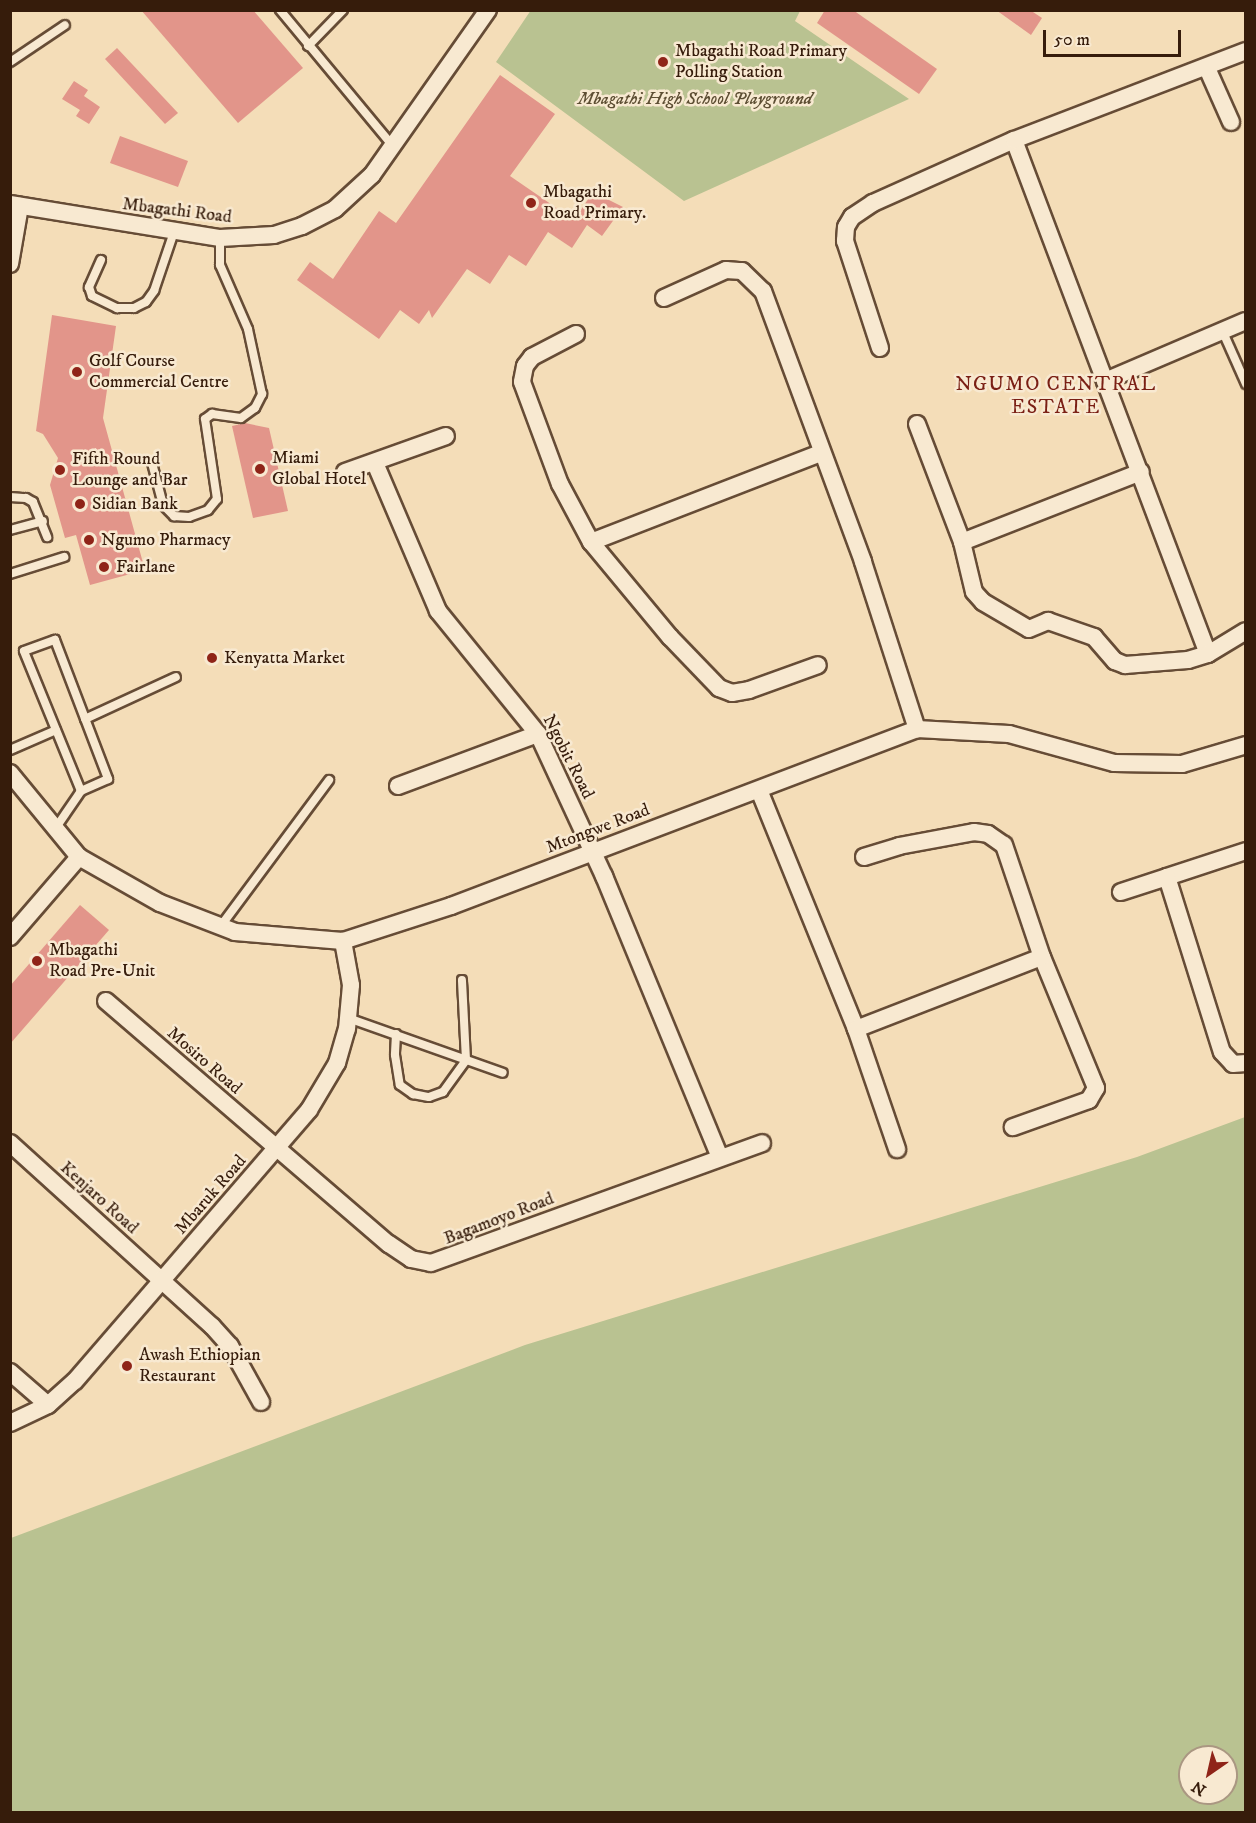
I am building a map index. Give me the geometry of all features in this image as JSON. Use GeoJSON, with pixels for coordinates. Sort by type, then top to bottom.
{"type":"FeatureCollection","features":[{"type":"Feature","properties":{"kind":"street","name":"Mbagathi Road"},"geometry":{"type":"LineString","coordinates":[[15,205],[220,238],[274,235],[335,209],[372,175],[488,10]]}},
{"type":"Feature","properties":{"kind":"street"},"geometry":{"type":"LineString","coordinates":[[880,348],[845,241],[846,227],[852,217],[873,203],[1014,140],[1207,68],[1245,51]]}},
{"type":"Feature","properties":{"kind":"street"},"geometry":{"type":"LineString","coordinates":[[1207,68],[1231,122]]}},
{"type":"Feature","properties":{"kind":"street"},"geometry":{"type":"LineString","coordinates":[[1014,140],[1208,654]]}},
{"type":"Feature","properties":{"kind":"street"},"geometry":{"type":"LineString","coordinates":[[10,264],[15,205]]}},
{"type":"Feature","properties":{"kind":"street"},"geometry":{"type":"LineString","coordinates":[[664,298],[726,270],[742,271],[753,278],[763,291],[863,562],[917,729]]}},
{"type":"Feature","properties":{"kind":"street"},"geometry":{"type":"LineString","coordinates":[[1105,381],[1245,321]]}},
{"type":"Feature","properties":{"kind":"street"},"geometry":{"type":"LineString","coordinates":[[576,334],[532,357],[525,366],[522,382],[560,484],[591,542],[670,638],[718,688],[732,693],[749,690],[818,665]]}},
{"type":"Feature","properties":{"kind":"street"},"geometry":{"type":"LineString","coordinates":[[918,424],[962,542],[974,592],[983,602],[1029,629],[1048,621],[1098,639],[1115,661],[1125,664],[1188,660],[1208,654],[1245,631]]}},
{"type":"Feature","properties":{"kind":"street"},"geometry":{"type":"LineString","coordinates":[[345,472],[446,436]]}},
{"type":"Feature","properties":{"kind":"street"},"geometry":{"type":"LineString","coordinates":[[591,542],[821,453]]}},
{"type":"Feature","properties":{"kind":"street","name":"Ngobit Road"},"geometry":{"type":"LineString","coordinates":[[375,463],[383,490],[438,611],[538,734],[590,852],[604,876],[720,1157]]}},
{"type":"Feature","properties":{"kind":"street"},"geometry":{"type":"LineString","coordinates":[[962,542],[1141,472]]}},
{"type":"Feature","properties":{"kind":"street","name":"Mtongwe Road"},"geometry":{"type":"LineString","coordinates":[[10,773],[79,857],[160,903],[220,927],[276,938],[343,941],[451,906],[917,729],[1009,734],[1114,764],[1182,764],[1245,745]]}},
{"type":"Feature","properties":{"kind":"street"},"geometry":{"type":"LineString","coordinates":[[398,786],[538,734]]}},
{"type":"Feature","properties":{"kind":"street"},"geometry":{"type":"LineString","coordinates":[[759,790],[856,1029],[897,1149]]}},
{"type":"Feature","properties":{"kind":"street"},"geometry":{"type":"LineString","coordinates":[[864,857],[899,846],[974,832],[997,839],[1004,845],[1042,957],[1096,1088],[1089,1100],[1013,1127]]}},
{"type":"Feature","properties":{"kind":"street"},"geometry":{"type":"LineString","coordinates":[[1121,892],[1245,851]]}},
{"type":"Feature","properties":{"kind":"street"},"geometry":{"type":"LineString","coordinates":[[10,937],[79,857]]}},
{"type":"Feature","properties":{"kind":"street"},"geometry":{"type":"LineString","coordinates":[[1167,877],[1222,1052],[1233,1064],[1245,1063]]}},
{"type":"Feature","properties":{"kind":"street","name":"Mbaruk Road"},"geometry":{"type":"LineString","coordinates":[[10,1423],[48,1405],[75,1381],[278,1150],[330,1078],[338,1063],[348,1018],[351,985],[343,941]]}},
{"type":"Feature","properties":{"kind":"street"},"geometry":{"type":"LineString","coordinates":[[856,1029],[1042,957]]}},
{"type":"Feature","properties":{"kind":"street","name":"Mosiro Road"},"geometry":{"type":"LineString","coordinates":[[106,1001],[278,1150]]}},
{"type":"Feature","properties":{"kind":"street","name":"Kenjaro Road"},"geometry":{"type":"LineString","coordinates":[[10,1143],[163,1280],[230,1346],[261,1402]]}},
{"type":"Feature","properties":{"kind":"street","name":"Bagamoyo Road"},"geometry":{"type":"LineString","coordinates":[[278,1150],[389,1244],[411,1259],[430,1263],[762,1143]]}},
{"type":"Feature","properties":{"kind":"street"},"geometry":{"type":"LineString","coordinates":[[10,1372],[48,1405]]}},
{"type":"Feature","properties":{"kind":"lane"},"geometry":{"type":"LineString","coordinates":[[280,10],[394,146]]}},
{"type":"Feature","properties":{"kind":"lane"},"geometry":{"type":"LineString","coordinates":[[308,46],[343,10]]}},
{"type":"Feature","properties":{"kind":"lane"},"geometry":{"type":"LineString","coordinates":[[10,62],[65,25]]}},
{"type":"Feature","properties":{"kind":"lane"},"geometry":{"type":"LineString","coordinates":[[100,260],[89,286],[92,296],[110,306],[134,308],[146,302],[154,291],[174,232]]}},
{"type":"Feature","properties":{"kind":"lane"},"geometry":{"type":"LineString","coordinates":[[152,463],[163,505],[174,516],[189,517],[208,510],[217,500],[205,419],[212,414],[241,418],[255,408],[262,394],[248,329],[220,266],[220,238]]}},
{"type":"Feature","properties":{"kind":"lane"},"geometry":{"type":"LineString","coordinates":[[1222,330],[1245,384]]}},
{"type":"Feature","properties":{"kind":"lane"},"geometry":{"type":"LineString","coordinates":[[10,497],[26,498],[33,502],[43,521],[47,537]]}},
{"type":"Feature","properties":{"kind":"lane"},"geometry":{"type":"LineString","coordinates":[[10,530],[43,521]]}},
{"type":"Feature","properties":{"kind":"lane"},"geometry":{"type":"LineString","coordinates":[[10,574],[64,557]]}},
{"type":"Feature","properties":{"kind":"lane"},"geometry":{"type":"LineString","coordinates":[[55,829],[81,791],[108,779],[55,640],[24,651],[81,791]]}},
{"type":"Feature","properties":{"kind":"lane"},"geometry":{"type":"LineString","coordinates":[[86,719],[176,677]]}},
{"type":"Feature","properties":{"kind":"lane"},"geometry":{"type":"LineString","coordinates":[[10,750],[56,730]]}},
{"type":"Feature","properties":{"kind":"lane"},"geometry":{"type":"LineString","coordinates":[[220,927],[329,780]]}},
{"type":"Feature","properties":{"kind":"lane"},"geometry":{"type":"LineString","coordinates":[[396,1034],[395,1055],[400,1085],[413,1094],[429,1097],[443,1092],[466,1060],[462,980]]}},
{"type":"Feature","properties":{"kind":"lane"},"geometry":{"type":"LineString","coordinates":[[348,1018],[502,1073]]}},
{"type":"Feature","properties":{"kind":"green space","name":"Mbagathi High School Playground"},"geometry":{"type":"Polygon","coordinates":[[[531,10],[800,11],[795,21],[909,99],[684,201],[496,62],[531,10]]]}},
{"type":"Feature","properties":{"kind":"green space"},"geometry":{"type":"Polygon","coordinates":[[[1245,1117],[1245,1812],[11,1812],[11,1538],[525,1345],[1137,1157],[1245,1117]]]}},
{"type":"Feature","properties":{"kind":"building"},"geometry":{"type":"Polygon","coordinates":[[[141,10],[253,10],[303,68],[238,123],[141,10]]]}},
{"type":"Feature","properties":{"kind":"building"},"geometry":{"type":"Polygon","coordinates":[[[825,10],[853,10],[937,69],[919,94],[817,23],[825,10]]]}},
{"type":"Feature","properties":{"kind":"building"},"geometry":{"type":"Polygon","coordinates":[[[996,10],[1030,10],[1042,18],[1031,35],[996,10]]]}},
{"type":"Feature","properties":{"kind":"building"},"geometry":{"type":"Polygon","coordinates":[[[117,48],[178,113],[165,124],[105,59],[117,48]]]}},
{"type":"Feature","properties":{"kind":"building"},"geometry":{"type":"Polygon","coordinates":[[[500,75],[555,114],[510,176],[574,220],[593,192],[623,207],[602,236],[587,225],[572,248],[548,232],[526,266],[509,255],[490,284],[467,269],[432,318],[429,310],[419,324],[400,310],[379,339],[297,280],[310,262],[333,279],[379,211],[396,223],[500,75]]]}},
{"type":"Feature","properties":{"kind":"building"},"geometry":{"type":"Polygon","coordinates":[[[74,81],[88,90],[84,96],[100,107],[89,124],[76,116],[80,110],[62,99],[74,81]]]}},
{"type":"Feature","properties":{"kind":"building"},"geometry":{"type":"Polygon","coordinates":[[[120,136],[188,161],[178,187],[110,163],[120,136]]]}},
{"type":"Feature","properties":{"kind":"building"},"geometry":{"type":"Polygon","coordinates":[[[52,315],[116,326],[103,418],[145,570],[90,585],[76,535],[65,538],[50,485],[58,458],[43,434],[36,431],[52,315]]]}},
{"type":"Feature","properties":{"kind":"building","name":"Miami Global Hotel"},"geometry":{"type":"Polygon","coordinates":[[[245,423],[269,428],[288,511],[253,518],[232,426],[245,423]]]}},
{"type":"Feature","properties":{"kind":"building"},"geometry":{"type":"Polygon","coordinates":[[[80,905],[109,930],[10,1044],[10,986],[80,905]]]}},
{"type":"Feature","properties":{"kind":"place","name":"Mbagathi Road Primary Polling Station"},"geometry":{"type":"Point","coordinates":[663,62]}},
{"type":"Feature","properties":{"kind":"place","name":"Mbagathi Road Primary."},"geometry":{"type":"Point","coordinates":[531,203]}},
{"type":"Feature","properties":{"kind":"place","name":"Golf Course Commercial Centre"},"geometry":{"type":"Point","coordinates":[77,372]}},
{"type":"Feature","properties":{"kind":"place","name":"Miami Global Hotel"},"geometry":{"type":"Point","coordinates":[260,469]}},
{"type":"Feature","properties":{"kind":"place","name":"Fifth Round Lounge and Bar"},"geometry":{"type":"Point","coordinates":[60,470]}},
{"type":"Feature","properties":{"kind":"place","name":"Sidian Bank"},"geometry":{"type":"Point","coordinates":[80,504]}},
{"type":"Feature","properties":{"kind":"place","name":"Ngumo Pharmacy"},"geometry":{"type":"Point","coordinates":[89,540]}},
{"type":"Feature","properties":{"kind":"place","name":"Fairlane"},"geometry":{"type":"Point","coordinates":[104,567]}},
{"type":"Feature","properties":{"kind":"place","name":"Kenyatta Market"},"geometry":{"type":"Point","coordinates":[212,658]}},
{"type":"Feature","properties":{"kind":"place","name":"Mbagathi Road Pre-Unit"},"geometry":{"type":"Point","coordinates":[37,961]}},
{"type":"Feature","properties":{"kind":"place","name":"Awash Ethiopian Restaurant"},"geometry":{"type":"Point","coordinates":[127,1366]}},
{"type":"Feature","properties":{"kind":"district","name":"NGUMO CENTRAL ESTATE"},"geometry":{"type":"Point","coordinates":[1056,396]}}]}
